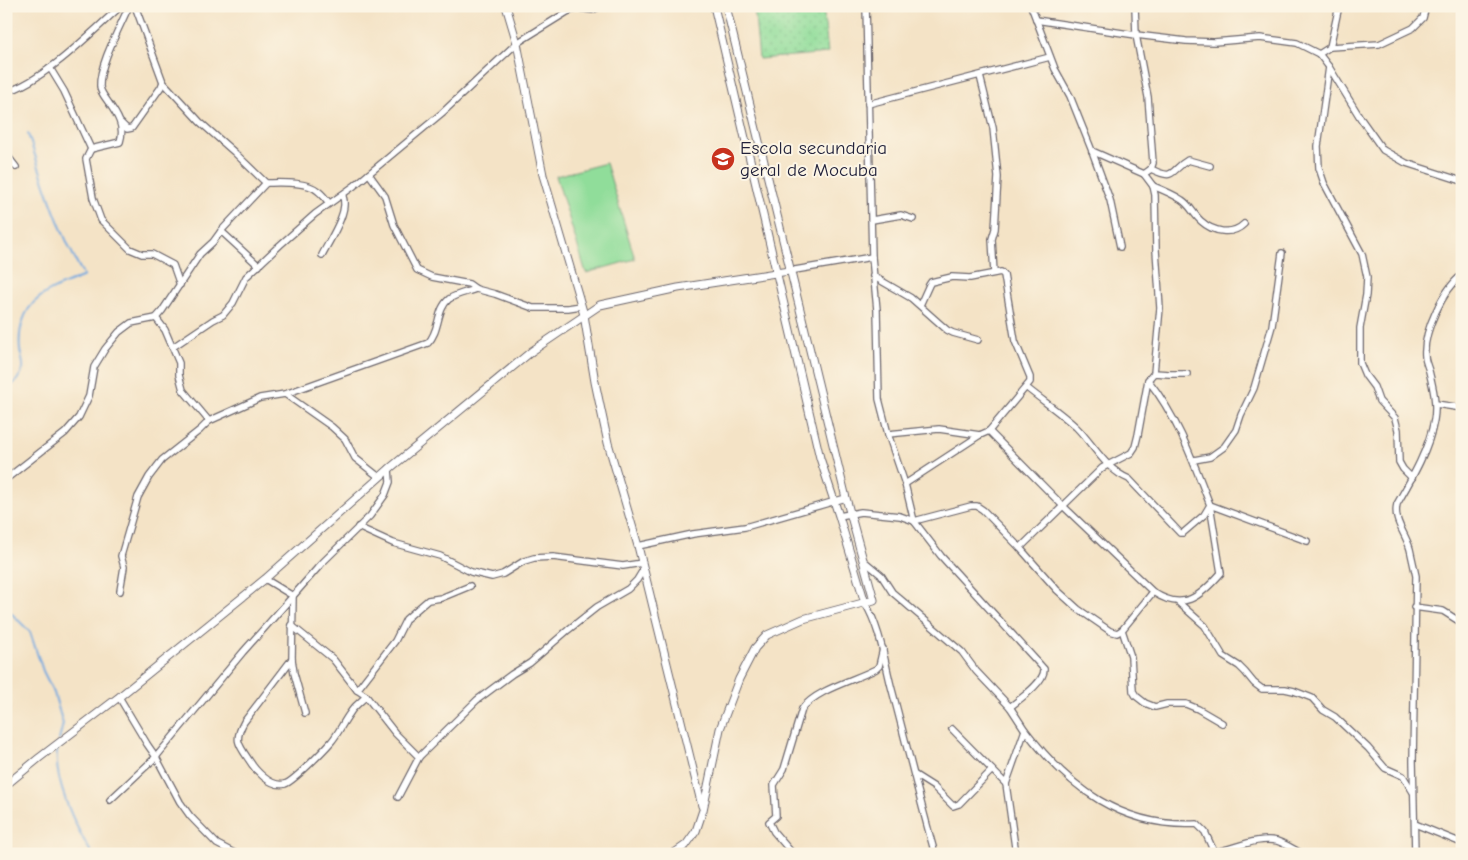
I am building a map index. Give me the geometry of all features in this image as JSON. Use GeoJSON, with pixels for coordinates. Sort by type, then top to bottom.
{"type":"FeatureCollection","features":[{"type":"Feature","properties":{"kind":"street"},"geometry":{"type":"LineString","coordinates":[[6,92],[14,90],[50,68],[121,6]]}},
{"type":"Feature","properties":{"kind":"street"},"geometry":{"type":"LineString","coordinates":[[129,6],[102,69],[100,89],[121,123],[127,129],[132,128],[163,82]]}},
{"type":"Feature","properties":{"kind":"street"},"geometry":{"type":"LineString","coordinates":[[135,6],[163,82],[200,122],[266,183]]}},
{"type":"Feature","properties":{"kind":"street"},"geometry":{"type":"LineString","coordinates":[[506,6],[517,43],[543,175],[584,315],[594,382],[608,443],[638,546],[703,810]]}},
{"type":"Feature","properties":{"kind":"street"},"geometry":{"type":"LineString","coordinates":[[173,347],[223,315],[233,304],[246,278],[293,232],[369,174],[442,113],[517,43],[567,12],[578,8],[592,10],[602,6]]}},
{"type":"Feature","properties":{"kind":"street"},"geometry":{"type":"LineString","coordinates":[[714,6],[820,458],[865,603],[872,614],[883,649],[915,775],[920,803],[935,854]]}},
{"type":"Feature","properties":{"kind":"street"},"geometry":{"type":"LineString","coordinates":[[726,6],[789,271],[850,514],[874,600],[872,614]]}},
{"type":"Feature","properties":{"kind":"street"},"geometry":{"type":"LineString","coordinates":[[866,6],[872,257],[877,310],[879,399],[888,434],[905,484],[914,521],[948,563],[1044,669],[1045,674],[1041,680],[1010,707]]}},
{"type":"Feature","properties":{"kind":"street"},"geometry":{"type":"LineString","coordinates":[[1030,6],[1050,57],[1070,96],[1092,151],[1110,200],[1120,247]]}},
{"type":"Feature","properties":{"kind":"street"},"geometry":{"type":"LineString","coordinates":[[1135,6],[1136,35],[1148,98],[1148,118],[1153,163],[1151,168],[1144,174]]}},
{"type":"Feature","properties":{"kind":"street"},"geometry":{"type":"LineString","coordinates":[[1330,47],[1339,6]]}},
{"type":"Feature","properties":{"kind":"street"},"geometry":{"type":"LineString","coordinates":[[1319,54],[1330,47],[1379,44],[1412,28],[1423,18],[1426,6]]}},
{"type":"Feature","properties":{"kind":"street"},"geometry":{"type":"LineString","coordinates":[[1036,20],[1186,41],[1214,42],[1260,38],[1298,43],[1319,54],[1329,67],[1360,119],[1383,150],[1406,163],[1462,182]]}},
{"type":"Feature","properties":{"kind":"street"},"geometry":{"type":"LineString","coordinates":[[868,104],[1050,57]]}},
{"type":"Feature","properties":{"kind":"street"},"geometry":{"type":"LineString","coordinates":[[1329,67],[1318,146],[1319,168],[1324,183],[1362,254],[1367,278],[1366,296],[1360,328],[1360,363],[1379,400],[1395,418],[1398,430],[1399,462],[1412,478]]}},
{"type":"Feature","properties":{"kind":"street"},"geometry":{"type":"LineString","coordinates":[[50,68],[64,91],[91,149]]}},
{"type":"Feature","properties":{"kind":"street"},"geometry":{"type":"LineString","coordinates":[[980,76],[993,128],[998,177],[995,229],[992,239],[994,273]]}},
{"type":"Feature","properties":{"kind":"street"},"geometry":{"type":"LineString","coordinates":[[736,100],[748,97]]}},
{"type":"Feature","properties":{"kind":"street"},"geometry":{"type":"LineString","coordinates":[[121,123],[123,133],[120,142],[91,149],[86,159],[93,198],[101,220],[130,249],[142,254],[152,254],[173,265],[180,285]]}},
{"type":"Feature","properties":{"kind":"street"},"geometry":{"type":"LineString","coordinates":[[1092,151],[1144,174],[1154,186],[1184,201],[1202,222],[1213,228],[1227,233],[1240,229],[1244,224]]}},
{"type":"Feature","properties":{"kind":"street"},"geometry":{"type":"LineString","coordinates":[[6,154],[16,167]]}},
{"type":"Feature","properties":{"kind":"street"},"geometry":{"type":"LineString","coordinates":[[1151,168],[1164,175],[1170,175],[1188,160],[1210,166]]}},
{"type":"Feature","properties":{"kind":"street"},"geometry":{"type":"LineString","coordinates":[[369,174],[385,196],[394,225],[416,270],[432,277],[469,284],[476,289],[534,308],[581,306]]}},
{"type":"Feature","properties":{"kind":"street"},"geometry":{"type":"LineString","coordinates":[[6,479],[65,433],[79,417],[89,396],[94,367],[105,349],[119,332],[131,323],[156,318],[200,254],[212,242],[220,230],[266,183],[282,182],[311,187],[318,190],[329,203]]}},
{"type":"Feature","properties":{"kind":"street"},"geometry":{"type":"LineString","coordinates":[[1020,548],[1102,468],[1127,456],[1135,447],[1148,380],[1154,373],[1160,308],[1154,186]]}},
{"type":"Feature","properties":{"kind":"street"},"geometry":{"type":"LineString","coordinates":[[322,255],[336,229],[345,205],[342,195]]}},
{"type":"Feature","properties":{"kind":"street"},"geometry":{"type":"LineString","coordinates":[[872,220],[901,215],[913,219]]}},
{"type":"Feature","properties":{"kind":"street"},"geometry":{"type":"LineString","coordinates":[[220,230],[259,266]]}},
{"type":"Feature","properties":{"kind":"street"},"geometry":{"type":"LineString","coordinates":[[6,231],[6,259]]}},
{"type":"Feature","properties":{"kind":"street"},"geometry":{"type":"LineString","coordinates":[[1194,460],[1210,457],[1224,447],[1236,430],[1240,415],[1254,388],[1272,326],[1282,253]]}},
{"type":"Feature","properties":{"kind":"street"},"geometry":{"type":"LineString","coordinates":[[6,785],[72,732],[119,698],[265,579],[389,468],[532,351],[600,305],[678,288],[872,257]]}},
{"type":"Feature","properties":{"kind":"street"},"geometry":{"type":"LineString","coordinates":[[905,484],[989,431],[1027,388],[1030,382],[1030,377],[1015,341],[1006,281],[1002,272],[970,278],[952,277],[931,282],[920,305]]}},
{"type":"Feature","properties":{"kind":"street"},"geometry":{"type":"LineString","coordinates":[[873,276],[920,305],[947,330],[978,340]]}},
{"type":"Feature","properties":{"kind":"street"},"geometry":{"type":"LineString","coordinates":[[1415,854],[1414,607],[1416,576],[1410,547],[1396,518],[1395,511],[1412,478],[1432,428],[1436,404],[1425,356],[1432,322],[1442,300],[1460,278]]}},
{"type":"Feature","properties":{"kind":"street"},"geometry":{"type":"LineString","coordinates":[[120,591],[124,567],[122,556],[131,518],[142,490],[162,460],[209,421],[260,398],[285,394],[428,343],[432,339],[443,306],[450,298],[476,289]]}},
{"type":"Feature","properties":{"kind":"street"},"geometry":{"type":"LineString","coordinates":[[6,306],[6,311]]}},
{"type":"Feature","properties":{"kind":"street"},"geometry":{"type":"LineString","coordinates":[[156,318],[165,330],[173,347],[179,363],[179,374],[183,390],[209,421]]}},
{"type":"Feature","properties":{"kind":"street"},"geometry":{"type":"LineString","coordinates":[[1154,373],[1187,374]]}},
{"type":"Feature","properties":{"kind":"street"},"geometry":{"type":"LineString","coordinates":[[989,431],[1062,505],[1153,592],[1165,600],[1178,602],[1192,598],[1205,590],[1220,573],[1210,506],[1194,460],[1172,416],[1148,380]]}},
{"type":"Feature","properties":{"kind":"street"},"geometry":{"type":"LineString","coordinates":[[1027,388],[1076,427],[1108,465],[1129,479],[1180,533],[1183,534],[1188,531],[1210,506]]}},
{"type":"Feature","properties":{"kind":"street"},"geometry":{"type":"LineString","coordinates":[[285,394],[332,427],[345,439],[355,458],[379,477]]}},
{"type":"Feature","properties":{"kind":"street"},"geometry":{"type":"LineString","coordinates":[[1436,404],[1462,408]]}},
{"type":"Feature","properties":{"kind":"street"},"geometry":{"type":"LineString","coordinates":[[888,434],[939,429],[980,436]]}},
{"type":"Feature","properties":{"kind":"street"},"geometry":{"type":"LineString","coordinates":[[820,458],[834,450]]}},
{"type":"Feature","properties":{"kind":"street"},"geometry":{"type":"LineString","coordinates":[[110,800],[156,757],[243,652],[293,596],[370,516],[385,496],[390,482],[389,468]]}},
{"type":"Feature","properties":{"kind":"street"},"geometry":{"type":"LineString","coordinates":[[638,546],[693,534],[745,526],[846,498]]}},
{"type":"Feature","properties":{"kind":"street"},"geometry":{"type":"LineString","coordinates":[[839,516],[861,512],[900,516],[914,521],[977,506],[1020,548],[1057,590],[1078,609],[1110,631],[1117,633],[1122,630],[1153,592]]}},
{"type":"Feature","properties":{"kind":"street"},"geometry":{"type":"LineString","coordinates":[[1210,506],[1306,541]]}},
{"type":"Feature","properties":{"kind":"street"},"geometry":{"type":"LineString","coordinates":[[358,527],[393,543],[440,556],[472,572],[492,577],[503,574],[524,561],[534,558],[642,566]]}},
{"type":"Feature","properties":{"kind":"street"},"geometry":{"type":"LineString","coordinates":[[863,560],[882,575],[892,592],[962,652],[976,671],[1010,707],[1025,730],[1057,768],[1078,786],[1108,806],[1133,817],[1182,825],[1197,824],[1205,832],[1215,853],[1254,842],[1274,840],[1284,843],[1302,854]]}},
{"type":"Feature","properties":{"kind":"street"},"geometry":{"type":"LineString","coordinates":[[398,798],[419,757],[477,700],[530,663],[597,607],[628,588],[637,580],[642,566]]}},
{"type":"Feature","properties":{"kind":"street"},"geometry":{"type":"LineString","coordinates":[[265,579],[293,596]]}},
{"type":"Feature","properties":{"kind":"street"},"geometry":{"type":"LineString","coordinates":[[357,690],[395,641],[406,619],[428,600],[441,598],[470,586]]}},
{"type":"Feature","properties":{"kind":"street"},"geometry":{"type":"LineString","coordinates":[[293,596],[291,625],[292,659],[294,673],[306,712]]}},
{"type":"Feature","properties":{"kind":"street"},"geometry":{"type":"LineString","coordinates":[[673,854],[686,845],[696,832],[703,810],[720,729],[739,679],[755,648],[767,635],[802,619],[874,600]]}},
{"type":"Feature","properties":{"kind":"street"},"geometry":{"type":"LineString","coordinates":[[1178,602],[1205,626],[1223,656],[1245,672],[1254,684],[1262,688],[1294,691],[1312,698],[1323,710],[1335,716],[1368,748],[1385,768],[1403,776],[1414,794]]}},
{"type":"Feature","properties":{"kind":"street"},"geometry":{"type":"LineString","coordinates":[[1414,607],[1443,611],[1462,623]]}},
{"type":"Feature","properties":{"kind":"street"},"geometry":{"type":"LineString","coordinates":[[291,625],[333,660],[357,690],[366,696],[395,733],[419,757]]}},
{"type":"Feature","properties":{"kind":"street"},"geometry":{"type":"LineString","coordinates":[[1122,630],[1131,658],[1133,691],[1136,696],[1145,703],[1155,707],[1167,704],[1186,704],[1222,723]]}},
{"type":"Feature","properties":{"kind":"street"},"geometry":{"type":"LineString","coordinates":[[793,854],[774,832],[769,822],[776,816],[774,785],[784,769],[802,710],[806,704],[824,692],[849,679],[876,669],[879,666],[883,649]]}},
{"type":"Feature","properties":{"kind":"street"},"geometry":{"type":"LineString","coordinates":[[292,659],[238,732],[238,742],[253,767],[267,780],[278,784],[286,784],[295,777],[331,742],[352,710],[366,696]]}},
{"type":"Feature","properties":{"kind":"street"},"geometry":{"type":"LineString","coordinates":[[119,698],[190,816],[217,844],[236,854]]}},
{"type":"Feature","properties":{"kind":"street"},"geometry":{"type":"LineString","coordinates":[[952,729],[1006,784]]}},
{"type":"Feature","properties":{"kind":"street"},"geometry":{"type":"LineString","coordinates":[[1016,854],[1006,784],[1025,730]]}},
{"type":"Feature","properties":{"kind":"street"},"geometry":{"type":"LineString","coordinates":[[915,775],[934,787],[952,806],[955,806],[992,770]]}},
{"type":"Feature","properties":{"kind":"street"},"geometry":{"type":"LineString","coordinates":[[1415,824],[1462,843]]}},
{"type":"Feature","properties":{"kind":"green space"},"geometry":{"type":"Polygon","coordinates":[[[754,6],[823,6],[828,53],[759,59],[754,6]]]}},
{"type":"Feature","properties":{"kind":"green space"},"geometry":{"type":"Polygon","coordinates":[[[606,163],[635,259],[586,273],[556,176],[606,163]]]}},
{"type":"Feature","properties":{"kind":"waterway"},"geometry":{"type":"LineString","coordinates":[[6,390],[16,381],[23,369],[20,336],[23,321],[29,309],[49,291],[84,276],[67,242],[28,134]]}},
{"type":"Feature","properties":{"kind":"waterway"},"geometry":{"type":"LineString","coordinates":[[6,608],[30,632],[43,671],[54,693],[63,724],[59,740]]}},
{"type":"Feature","properties":{"kind":"waterway"},"geometry":{"type":"LineString","coordinates":[[58,747],[58,773],[61,787],[72,817],[92,854]]}},
{"type":"Feature","properties":{"kind":"place","name":"Escola secundaria geral de Mocuba"},"geometry":{"type":"Point","coordinates":[723,159]}}]}
